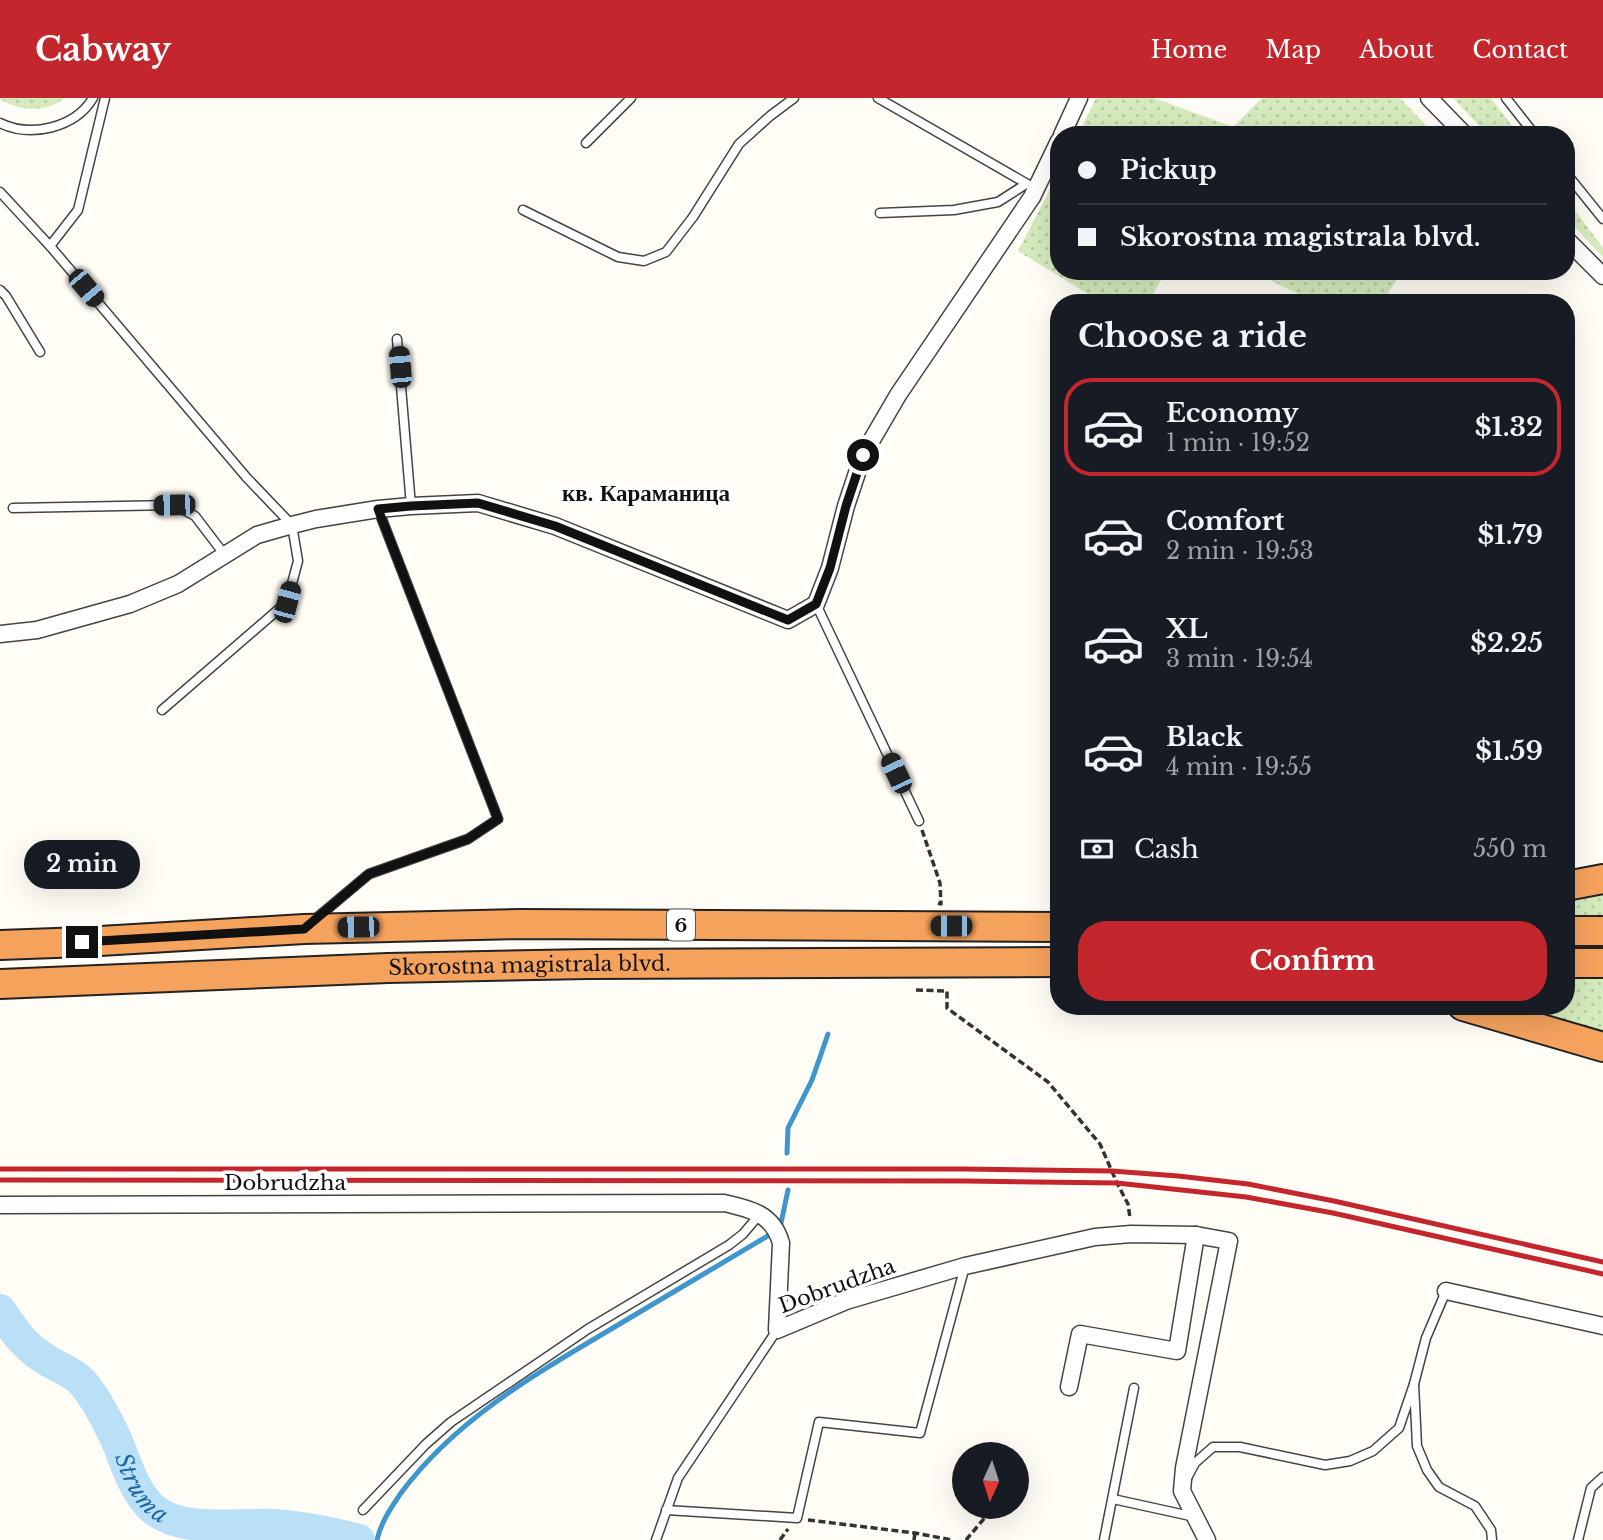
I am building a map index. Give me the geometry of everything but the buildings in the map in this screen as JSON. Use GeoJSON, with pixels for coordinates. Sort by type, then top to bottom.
{"type":"FeatureCollection","features":[{"type":"Feature","properties":{"kind":"highway"},"geometry":{"type":"LineString","coordinates":[[1575,884],[1603,879]]}},
{"type":"Feature","properties":{"kind":"highway","name":"Skorostna magistrala blvd."},"geometry":{"type":"LineString","coordinates":[[0,945],[304,929],[519,924],[1050,927]]}},
{"type":"Feature","properties":{"kind":"highway"},"geometry":{"type":"LineString","coordinates":[[1575,931],[1603,931]]}},
{"type":"Feature","properties":{"kind":"highway","name":"Skorostna magistrala blvd."},"geometry":{"type":"LineString","coordinates":[[0,984],[388,968],[589,964],[1050,962]]}},
{"type":"Feature","properties":{"kind":"highway"},"geometry":{"type":"LineString","coordinates":[[1575,963],[1603,963]]}},
{"type":"Feature","properties":{"kind":"highway"},"geometry":{"type":"LineString","coordinates":[[1494,1015],[1603,1047]]}},
{"type":"Feature","properties":{"kind":"street"},"geometry":{"type":"LineString","coordinates":[[1066,126],[1079,98]]}},
{"type":"Feature","properties":{"kind":"street"},"geometry":{"type":"LineString","coordinates":[[1429,98],[1456,126]]}},
{"type":"Feature","properties":{"kind":"street"},"geometry":{"type":"LineString","coordinates":[[0,634],[37,630],[130,604],[178,584],[257,535],[292,524],[378,509],[478,503],[555,526],[788,620],[816,604],[830,568],[863,455],[898,395],[1050,156]]}},
{"type":"Feature","properties":{"kind":"street"},"geometry":{"type":"LineString","coordinates":[[1575,248],[1603,276]]}},
{"type":"Feature","properties":{"kind":"street","name":"Dobrudzha"},"geometry":{"type":"LineString","coordinates":[[0,1205],[724,1203],[749,1209],[770,1224],[781,1243],[777,1330],[846,1301],[965,1266],[1096,1237],[1131,1234],[1196,1235],[1229,1241],[1184,1468],[1182,1490]]}},
{"type":"Feature","properties":{"kind":"street"},"geometry":{"type":"LineString","coordinates":[[1069,1387],[1080,1334],[1177,1350],[1196,1235]]}},
{"type":"Feature","properties":{"kind":"street"},"geometry":{"type":"LineString","coordinates":[[1446,1291],[1603,1326]]}},
{"type":"Feature","properties":{"kind":"street"},"geometry":{"type":"LineString","coordinates":[[1182,1490],[1207,1540]]}},
{"type":"Feature","properties":{"kind":"lane"},"geometry":{"type":"LineString","coordinates":[[0,123],[35,131],[65,124],[87,108],[93,98]]}},
{"type":"Feature","properties":{"kind":"lane"},"geometry":{"type":"LineString","coordinates":[[50,246],[78,210],[105,98]]}},
{"type":"Feature","properties":{"kind":"lane"},"geometry":{"type":"LineString","coordinates":[[586,143],[631,98]]}},
{"type":"Feature","properties":{"kind":"lane"},"geometry":{"type":"LineString","coordinates":[[523,211],[618,257],[644,261],[666,252],[693,217],[739,144],[794,98]]}},
{"type":"Feature","properties":{"kind":"lane"},"geometry":{"type":"LineString","coordinates":[[878,98],[1031,187]]}},
{"type":"Feature","properties":{"kind":"lane"},"geometry":{"type":"LineString","coordinates":[[1506,98],[1528,126]]}},
{"type":"Feature","properties":{"kind":"lane"},"geometry":{"type":"LineString","coordinates":[[1575,184],[1603,219]]}},
{"type":"Feature","properties":{"kind":"lane"},"geometry":{"type":"LineString","coordinates":[[880,214],[954,211],[998,202],[1031,187]]}},
{"type":"Feature","properties":{"kind":"lane"},"geometry":{"type":"LineString","coordinates":[[0,192],[50,246],[247,478],[292,524],[298,561],[287,602],[162,710]]}},
{"type":"Feature","properties":{"kind":"lane"},"geometry":{"type":"LineString","coordinates":[[0,290],[40,352]]}},
{"type":"Feature","properties":{"kind":"lane"},"geometry":{"type":"LineString","coordinates":[[397,339],[411,506]]}},
{"type":"Feature","properties":{"kind":"lane"},"geometry":{"type":"LineString","coordinates":[[13,508],[174,505],[195,516],[224,554]]}},
{"type":"Feature","properties":{"kind":"lane"},"geometry":{"type":"LineString","coordinates":[[304,929],[369,874],[468,839],[498,819],[378,509]]}},
{"type":"Feature","properties":{"kind":"lane"},"geometry":{"type":"LineString","coordinates":[[816,604],[919,821]]}},
{"type":"Feature","properties":{"kind":"lane"},"geometry":{"type":"LineString","coordinates":[[363,1510],[426,1444],[451,1422],[589,1329],[743,1234],[770,1224]]}},
{"type":"Feature","properties":{"kind":"lane"},"geometry":{"type":"LineString","coordinates":[[666,1510],[797,1518],[819,1422],[920,1433],[965,1266]]}},
{"type":"Feature","properties":{"kind":"lane"},"geometry":{"type":"LineString","coordinates":[[1182,1490],[1195,1463],[1213,1447],[1240,1447],[1325,1465],[1350,1461],[1373,1451],[1399,1428],[1426,1338],[1446,1291]]}},
{"type":"Feature","properties":{"kind":"lane"},"geometry":{"type":"LineString","coordinates":[[656,1540],[678,1478],[777,1330]]}},
{"type":"Feature","properties":{"kind":"lane"},"geometry":{"type":"LineString","coordinates":[[1414,1384],[1417,1446],[1427,1470],[1439,1487],[1475,1506],[1491,1530],[1492,1540]]}},
{"type":"Feature","properties":{"kind":"lane"},"geometry":{"type":"LineString","coordinates":[[1104,1540],[1134,1388]]}},
{"type":"Feature","properties":{"kind":"lane"},"geometry":{"type":"LineString","coordinates":[[1578,1540],[1591,1489],[1603,1477]]}},
{"type":"Feature","properties":{"kind":"lane"},"geometry":{"type":"LineString","coordinates":[[1113,1499],[1195,1517]]}},
{"type":"Feature","properties":{"kind":"path"},"geometry":{"type":"LineString","coordinates":[[919,821],[940,883],[941,904]]}},
{"type":"Feature","properties":{"kind":"path"},"geometry":{"type":"LineString","coordinates":[[916,990],[947,991],[947,1008],[1048,1082],[1100,1144],[1128,1204],[1131,1234]]}},
{"type":"Feature","properties":{"kind":"path"},"geometry":{"type":"LineString","coordinates":[[797,1518],[952,1540]]}},
{"type":"Feature","properties":{"kind":"path"},"geometry":{"type":"LineString","coordinates":[[966,1540],[984,1519]]}},
{"type":"Feature","properties":{"kind":"path"},"geometry":{"type":"LineString","coordinates":[[914,1540],[915,1533]]}},
{"type":"Feature","properties":{"kind":"green space"},"geometry":{"type":"Polygon","coordinates":[[[0,98],[65,98],[49,106],[33,109],[17,106],[0,98]]]}},
{"type":"Feature","properties":{"kind":"green space"},"geometry":{"type":"Polygon","coordinates":[[[1096,98],[1154,98],[1230,126],[1082,126],[1096,98]]]}},
{"type":"Feature","properties":{"kind":"green space"},"geometry":{"type":"Polygon","coordinates":[[[1262,98],[1400,98],[1426,126],[1234,126],[1262,98]]]}},
{"type":"Feature","properties":{"kind":"green space"},"geometry":{"type":"Polygon","coordinates":[[[1453,98],[1491,98],[1512,126],[1479,126],[1453,98]]]}},
{"type":"Feature","properties":{"kind":"green space"},"geometry":{"type":"Polygon","coordinates":[[[1050,189],[1050,271],[1018,251],[1050,189]]]}},
{"type":"Feature","properties":{"kind":"green space"},"geometry":{"type":"Polygon","coordinates":[[[1575,210],[1603,248],[1603,257],[1575,227],[1575,210]]]}},
{"type":"Feature","properties":{"kind":"green space"},"geometry":{"type":"Polygon","coordinates":[[[1065,280],[1161,280],[1153,294],[1088,294],[1065,280]]]}},
{"type":"Feature","properties":{"kind":"green space"},"geometry":{"type":"Polygon","coordinates":[[[1270,280],[1397,280],[1387,294],[1298,294],[1270,280]]]}},
{"type":"Feature","properties":{"kind":"green space"},"geometry":{"type":"Polygon","coordinates":[[[1603,892],[1603,919],[1575,919],[1575,897],[1603,892]]]}},
{"type":"Feature","properties":{"kind":"green space"},"geometry":{"type":"Polygon","coordinates":[[[1575,975],[1603,976],[1603,1034],[1545,1015],[1575,1015],[1575,975]]]}},
{"type":"Feature","properties":{"kind":"waterway"},"geometry":{"type":"LineString","coordinates":[[787,1153],[788,1128],[812,1080],[828,1034]]}},
{"type":"Feature","properties":{"kind":"waterway"},"geometry":{"type":"LineString","coordinates":[[377,1540],[384,1521],[401,1493],[425,1464],[478,1415],[539,1373],[771,1234],[781,1223],[788,1190]]}},
{"type":"Feature","properties":{"kind":"waterway","name":"Struma"},"geometry":{"type":"LineString","coordinates":[[0,1310],[29,1347],[73,1375],[87,1388],[119,1445],[137,1489],[160,1514],[190,1524],[286,1526],[359,1540]]}},
{"type":"Feature","properties":{"kind":"railway"},"geometry":{"type":"LineString","coordinates":[[0,1169],[1112,1171],[1248,1184],[1603,1262]]}},
{"type":"Feature","properties":{"kind":"railway"},"geometry":{"type":"LineString","coordinates":[[0,1180],[1117,1183],[1246,1197],[1333,1213],[1603,1274]]}},
{"type":"Feature","properties":{"kind":"district","name":"кв. Караманица"},"geometry":{"type":"Point","coordinates":[646,493]}},
{"type":"Feature","properties":{"kind":"route"},"geometry":{"type":"LineString","coordinates":[[82,942],[304,929],[369,874],[468,839],[498,819],[378,509],[478,503],[555,526],[788,620],[816,604],[830,568],[863,455]]}}]}
